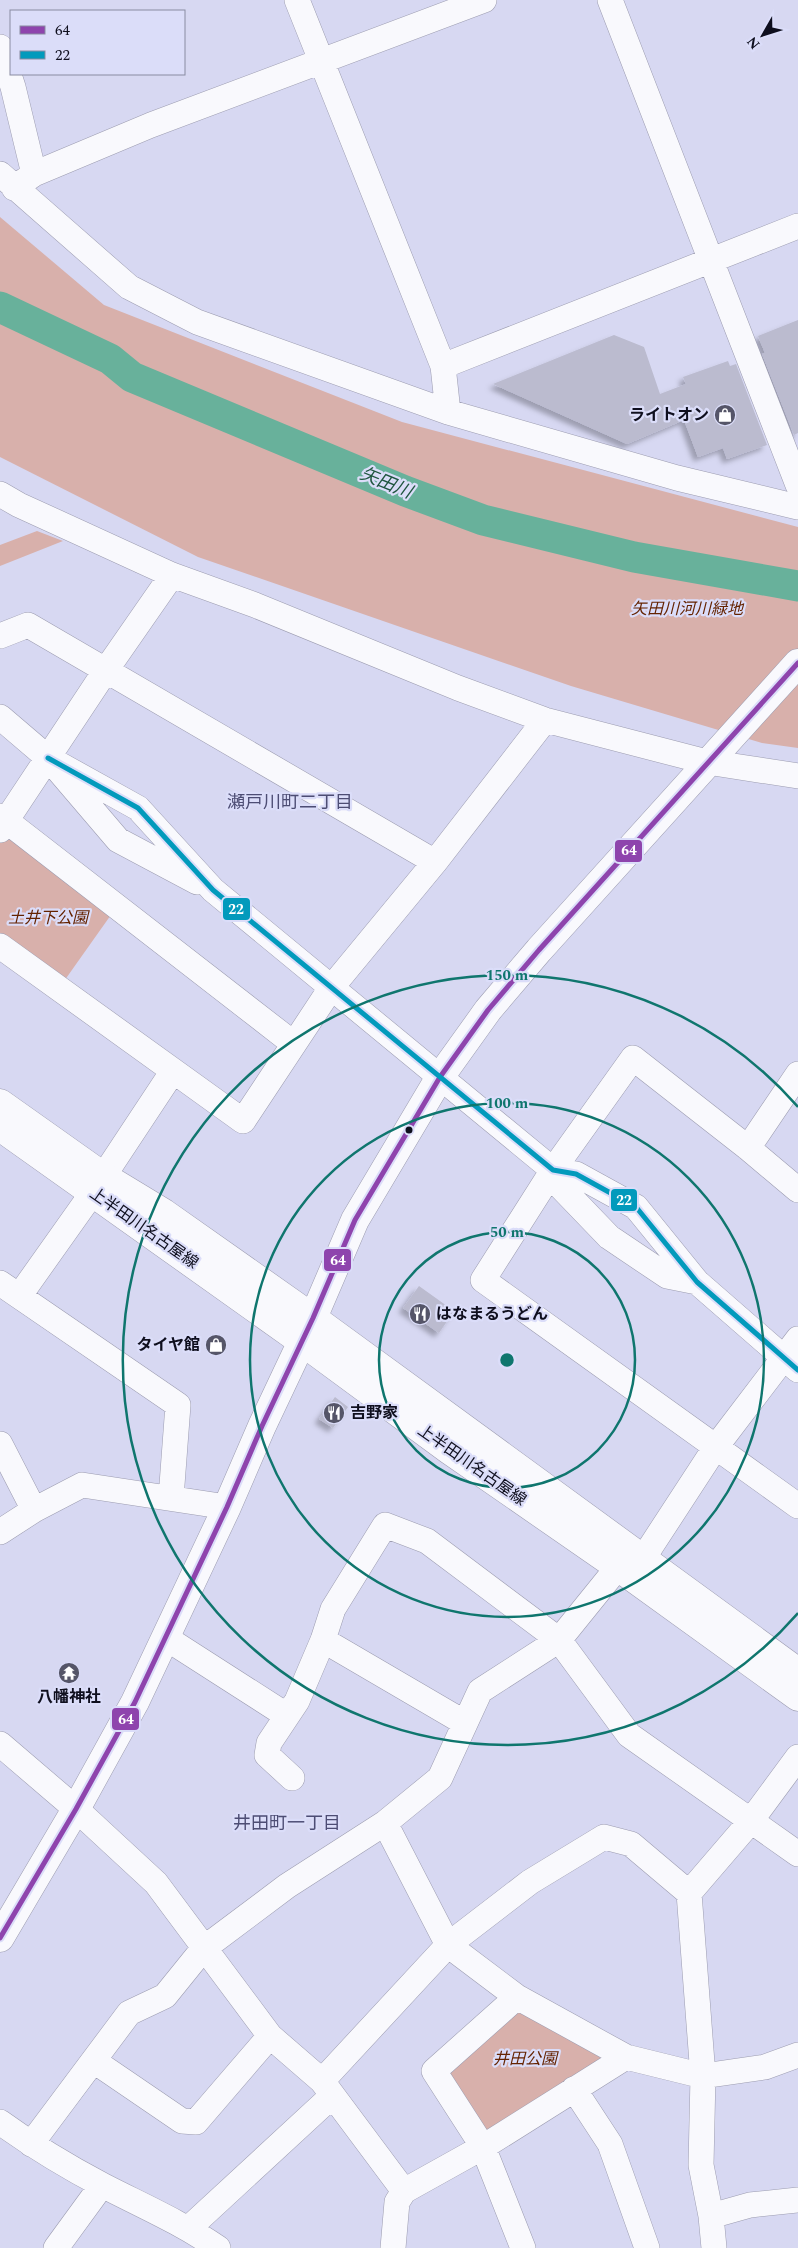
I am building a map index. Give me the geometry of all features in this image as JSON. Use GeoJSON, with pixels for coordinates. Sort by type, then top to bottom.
{"type":"FeatureCollection","features":[{"type":"Feature","properties":{"kind":"main road"},"geometry":{"type":"LineString","coordinates":[[0,1938],[76,1809],[135,1702],[227,1507],[355,1220],[440,1077],[488,1010],[710,759],[798,663]]}},
{"type":"Feature","properties":{"kind":"main road","name":"上半田川名古屋線"},"geometry":{"type":"LineString","coordinates":[[0,1104],[98,1184],[307,1329],[449,1450],[798,1672]]}},
{"type":"Feature","properties":{"kind":"main road","name":"上半田川名古屋線"},"geometry":{"type":"LineString","coordinates":[[0,1127],[98,1184]]}},
{"type":"Feature","properties":{"kind":"main road","name":"上半田川名古屋線"},"geometry":{"type":"LineString","coordinates":[[630,1564],[798,1698]]}},
{"type":"Feature","properties":{"kind":"street"},"geometry":{"type":"LineString","coordinates":[[297,0],[442,366],[448,412]]}},
{"type":"Feature","properties":{"kind":"street"},"geometry":{"type":"LineString","coordinates":[[16,179],[151,125],[484,0]]}},
{"type":"Feature","properties":{"kind":"street"},"geometry":{"type":"LineString","coordinates":[[610,0],[798,484]]}},
{"type":"Feature","properties":{"kind":"street"},"geometry":{"type":"LineString","coordinates":[[0,47],[12,87],[16,179],[129,287],[197,322],[448,412],[677,478],[798,507]]}},
{"type":"Feature","properties":{"kind":"street"},"geometry":{"type":"LineString","coordinates":[[442,366],[798,226]]}},
{"type":"Feature","properties":{"kind":"street"},"geometry":{"type":"LineString","coordinates":[[0,494],[19,505],[172,575],[255,604],[458,688],[545,720],[710,759],[798,776]]}},
{"type":"Feature","properties":{"kind":"street"},"geometry":{"type":"LineString","coordinates":[[172,575],[2,823],[294,1044]]}},
{"type":"Feature","properties":{"kind":"street"},"geometry":{"type":"LineString","coordinates":[[0,636],[28,625],[435,862]]}},
{"type":"Feature","properties":{"kind":"street"},"geometry":{"type":"LineString","coordinates":[[0,717],[48,758],[118,840],[213,890]]}},
{"type":"Feature","properties":{"kind":"street"},"geometry":{"type":"LineString","coordinates":[[0,946],[244,1121],[331,988],[435,862],[545,720]]}},
{"type":"Feature","properties":{"kind":"street"},"geometry":{"type":"LineString","coordinates":[[31,2144],[129,2013],[165,1996],[204,1949],[287,1886],[385,1823],[440,1778],[480,1691],[559,1640],[630,1564],[715,1448],[793,1356],[697,1282],[636,1207],[576,1174],[554,1170],[213,890],[138,808],[48,758]]}},
{"type":"Feature","properties":{"kind":"street"},"geometry":{"type":"LineString","coordinates":[[798,1190],[748,1148],[633,1058],[554,1170],[483,1280],[798,1506]]}},
{"type":"Feature","properties":{"kind":"street"},"geometry":{"type":"LineString","coordinates":[[171,1498],[178,1405],[10,1289],[98,1184],[173,1071]]}},
{"type":"Feature","properties":{"kind":"street"},"geometry":{"type":"LineString","coordinates":[[748,1148],[798,1074]]}},
{"type":"Feature","properties":{"kind":"street"},"geometry":{"type":"LineString","coordinates":[[554,1170],[558,1184],[609,1237],[667,1276],[697,1282]]}},
{"type":"Feature","properties":{"kind":"street"},"geometry":{"type":"LineString","coordinates":[[0,1444],[34,1510]]}},
{"type":"Feature","properties":{"kind":"street"},"geometry":{"type":"LineString","coordinates":[[0,1532],[34,1510],[82,1485],[227,1507]]}},
{"type":"Feature","properties":{"kind":"street"},"geometry":{"type":"LineString","coordinates":[[292,1778],[267,1755],[269,1743],[286,1715],[298,1701],[333,1610],[384,1525],[426,1541],[559,1640],[630,1735],[750,1822],[798,1854]]}},
{"type":"Feature","properties":{"kind":"street"},"geometry":{"type":"LineString","coordinates":[[166,1638],[286,1715]]}},
{"type":"Feature","properties":{"kind":"street"},"geometry":{"type":"LineString","coordinates":[[323,1640],[465,1723]]}},
{"type":"Feature","properties":{"kind":"street"},"geometry":{"type":"LineString","coordinates":[[0,1744],[76,1809],[156,1883],[270,2036],[327,2089],[404,2192]]}},
{"type":"Feature","properties":{"kind":"street"},"geometry":{"type":"LineString","coordinates":[[714,2248],[711,2216],[701,2164],[702,2076],[689,1893],[750,1822],[798,1757]]}},
{"type":"Feature","properties":{"kind":"street"},"geometry":{"type":"LineString","coordinates":[[385,1823],[448,1945],[517,1997],[626,2057],[702,2076],[765,2067],[798,2055]]}},
{"type":"Feature","properties":{"kind":"street"},"geometry":{"type":"LineString","coordinates":[[189,2228],[327,2089],[448,1945],[530,1882],[604,1837],[631,1844],[689,1893]]}},
{"type":"Feature","properties":{"kind":"street"},"geometry":{"type":"LineString","coordinates":[[517,1997],[434,2071],[483,2147],[522,2248]]}},
{"type":"Feature","properties":{"kind":"street"},"geometry":{"type":"LineString","coordinates":[[94,2061],[182,2121],[196,2122],[270,2036]]}},
{"type":"Feature","properties":{"kind":"street"},"geometry":{"type":"LineString","coordinates":[[393,2248],[397,2202],[404,2192],[483,2147],[626,2057]]}},
{"type":"Feature","properties":{"kind":"street"},"geometry":{"type":"LineString","coordinates":[[574,2089],[610,2144],[647,2248]]}},
{"type":"Feature","properties":{"kind":"street"},"geometry":{"type":"LineString","coordinates":[[0,2122],[31,2144],[102,2185],[189,2228],[218,2248]]}},
{"type":"Feature","properties":{"kind":"street"},"geometry":{"type":"LineString","coordinates":[[56,2248],[102,2185]]}},
{"type":"Feature","properties":{"kind":"street"},"geometry":{"type":"LineString","coordinates":[[711,2216],[750,2205],[798,2200]]}},
{"type":"Feature","properties":{"kind":"green space","name":"矢田川河川緑地"},"geometry":{"type":"Polygon","coordinates":[[[0,217],[104,305],[402,422],[798,527],[798,748],[762,743],[571,686],[198,557],[0,457],[0,217]]]}},
{"type":"Feature","properties":{"kind":"green space"},"geometry":{"type":"Polygon","coordinates":[[[37,531],[63,541],[0,566],[0,545],[37,531]]]}},
{"type":"Feature","properties":{"kind":"green space","name":"土井下公園"},"geometry":{"type":"Polygon","coordinates":[[[8,832],[113,912],[62,984],[0,938],[0,843],[8,832]]]}},
{"type":"Feature","properties":{"kind":"green space","name":"井田公園"},"geometry":{"type":"Polygon","coordinates":[[[520,2005],[602,2051],[600,2065],[484,2137],[442,2072],[520,2005]]]}},
{"type":"Feature","properties":{"kind":"building"},"geometry":{"type":"Polygon","coordinates":[[[798,320],[798,433],[794,435],[762,354],[765,353],[758,336],[798,320]]]}},
{"type":"Feature","properties":{"kind":"building"},"geometry":{"type":"Polygon","coordinates":[[[614,335],[644,347],[660,394],[686,384],[683,377],[728,361],[730,366],[736,364],[767,445],[727,459],[723,448],[698,457],[684,420],[627,444],[493,384],[614,335]]]}},
{"type":"Feature","properties":{"kind":"building"},"geometry":{"type":"Polygon","coordinates":[[[419,1286],[454,1311],[439,1333],[403,1308],[419,1286]]]}},
{"type":"Feature","properties":{"kind":"building","name":"吉野家"},"geometry":{"type":"Polygon","coordinates":[[[335,1397],[348,1407],[333,1428],[319,1419],[335,1397]]]}},
{"type":"Feature","properties":{"kind":"waterway","name":"矢田川"},"geometry":{"type":"LineString","coordinates":[[0,307],[110,359],[132,377],[405,491],[483,520],[634,557],[798,586]]}},
{"type":"Feature","properties":{"kind":"transit line","name":"64"},"geometry":{"type":"LineString","coordinates":[[0,1938],[76,1809],[135,1702],[227,1507],[262,1426],[313,1318],[355,1220],[440,1077],[488,1010],[539,950],[798,663]]}},
{"type":"Feature","properties":{"kind":"transit line","name":"22"},"geometry":{"type":"LineString","coordinates":[[48,758],[138,808],[213,890],[553,1170],[576,1174],[636,1207],[697,1282],[798,1370]]}},
{"type":"Feature","properties":{"kind":"place","name":"ライトオン"},"geometry":{"type":"Point","coordinates":[725,415]}},
{"type":"Feature","properties":{"kind":"place","name":"はなまるうどん"},"geometry":{"type":"Point","coordinates":[420,1314]}},
{"type":"Feature","properties":{"kind":"place","name":"タイヤ館"},"geometry":{"type":"Point","coordinates":[216,1345]}},
{"type":"Feature","properties":{"kind":"place","name":"吉野家"},"geometry":{"type":"Point","coordinates":[334,1413]}},
{"type":"Feature","properties":{"kind":"place","name":"八幡神社"},"geometry":{"type":"Point","coordinates":[69,1673]}},
{"type":"Feature","properties":{"kind":"district","name":"瀬戸川町二丁目"},"geometry":{"type":"Point","coordinates":[290,802]}},
{"type":"Feature","properties":{"kind":"district","name":"井田町一丁目"},"geometry":{"type":"Point","coordinates":[287,1823]}}]}
